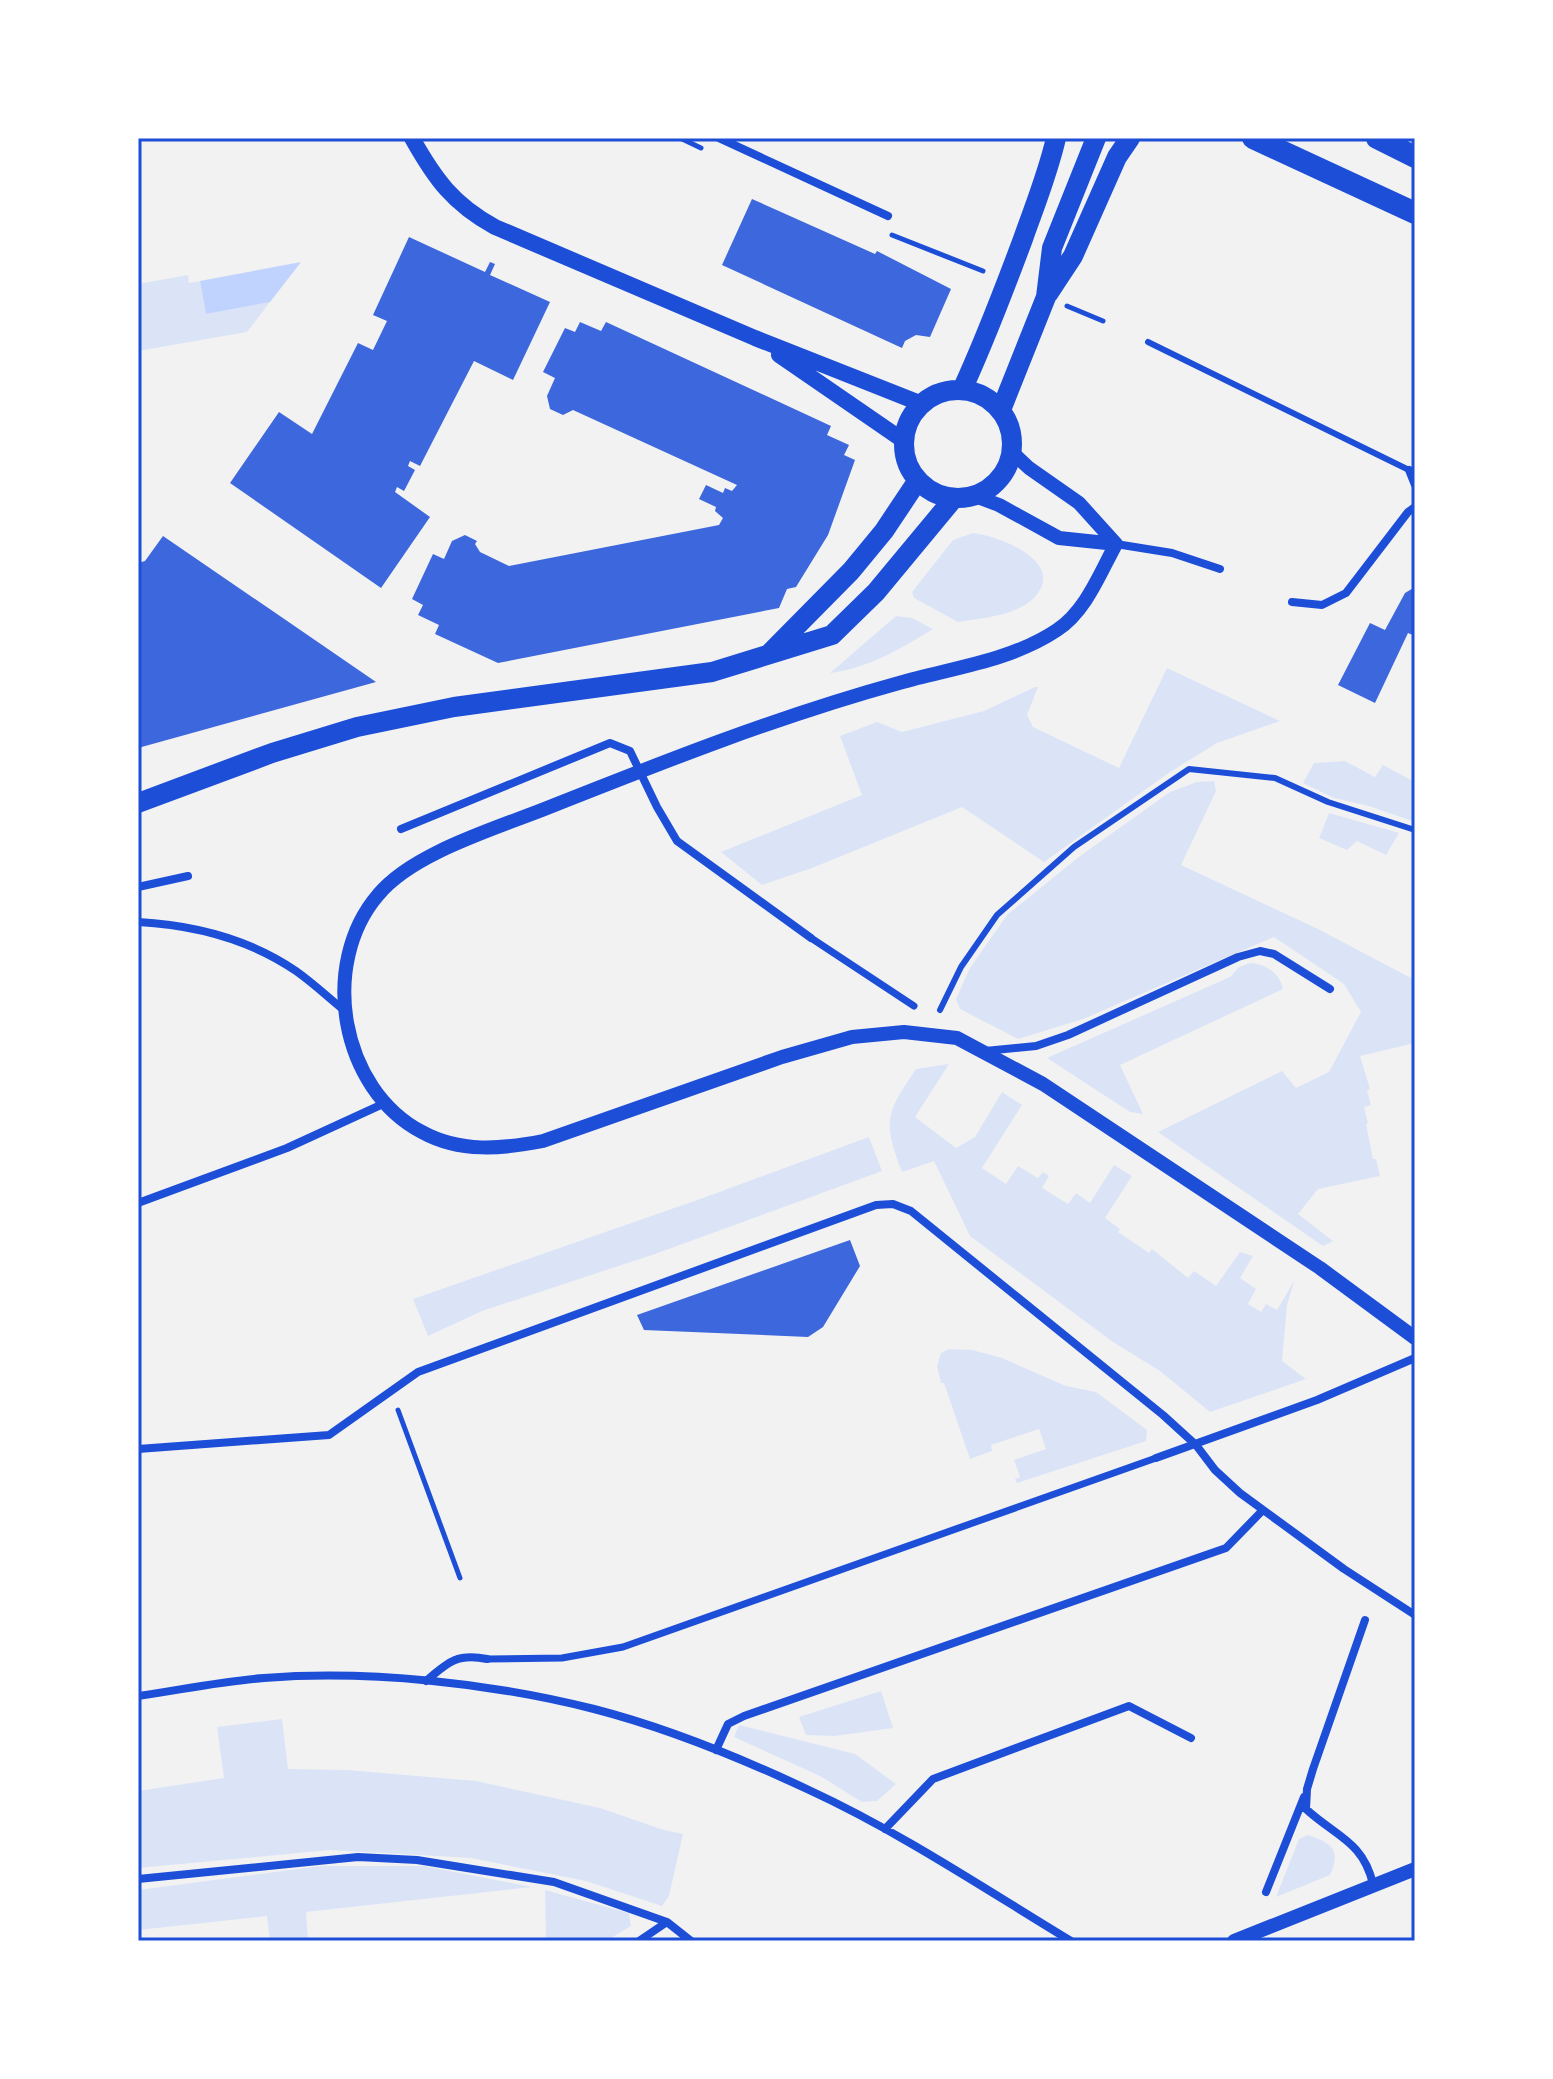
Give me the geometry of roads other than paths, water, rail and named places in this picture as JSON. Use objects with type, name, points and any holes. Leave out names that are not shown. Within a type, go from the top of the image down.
[{"type":"highway","points":[[1253,138],[1415,213]]},
{"type":"highway","points":[[1377,138],[1415,157]]},
{"type":"main road","points":[[412,138],[432,173],[450,196],[472,214],[755,338],[922,404]]},
{"type":"main road","points":[[962,390],[1013,267],[1049,167],[1056,138]]},
{"type":"main road","points":[[1054,300],[1052,248],[1096,138]]},
{"type":"main road","points":[[1001,410],[1117,157],[1130,138]]},
{"type":"main road","points":[[755,338],[904,441]]},
{"type":"main road","points":[[138,803],[257,758],[357,727],[454,707],[712,672],[832,635],[965,497],[992,487],[1005,472],[1012,452],[1011,430],[1001,410],[983,395],[962,390],[940,393],[922,404],[909,421],[904,441],[907,462],[918,480],[934,493],[965,497]]},
{"type":"main road","points":[[766,656],[851,571],[884,531],[918,480]]},
{"type":"street","points":[[719,138],[888,216]]},
{"type":"street","points":[[1012,452],[1029,468],[1079,503],[1116,544]]},
{"type":"street","points":[[1409,470],[1415,485]]},
{"type":"street","points":[[965,497],[999,505],[1059,538],[1172,553],[1220,569]]},
{"type":"street","points":[[1292,602],[1322,605],[1346,593],[1415,507]]},
{"type":"street","points":[[1116,544],[1082,606],[1058,630],[1011,652],[883,688],[680,755],[464,841],[403,871],[379,893],[360,919],[348,954],[345,1011],[358,1059],[385,1103],[419,1131],[443,1142],[472,1148],[502,1148],[543,1141],[782,1057],[852,1037],[904,1032],[957,1038],[1043,1084],[1320,1268],[1415,1338]]},
{"type":"street","points":[[401,829],[610,743],[630,751],[677,841],[811,938],[914,1006]]},
{"type":"street","points":[[138,887],[188,876]]},
{"type":"street","points":[[138,922],[176,924],[212,932],[250,947],[293,969],[345,1011]]},
{"type":"street","points":[[984,1051],[1036,1046],[1068,1035],[1238,957],[1260,951],[1274,954],[1330,989]]},
{"type":"street","points":[[138,1203],[287,1148],[385,1103]]},
{"type":"street","points":[[138,1449],[329,1435],[418,1372],[876,1205],[893,1204],[911,1211],[1163,1415],[1196,1445],[1215,1470],[1262,1511],[1415,1615]]},
{"type":"street","points":[[426,1681],[456,1658],[562,1658],[623,1647],[1196,1445],[1317,1400],[1415,1358]]},
{"type":"street","points":[[716,1750],[728,1724],[744,1716],[1226,1548],[1262,1511]]},
{"type":"street","points":[[1266,1892],[1307,1789],[1365,1620]]},
{"type":"street","points":[[138,1696],[265,1678],[355,1678],[469,1685],[594,1709],[716,1750],[810,1790],[885,1829],[1071,1941]]},
{"type":"street","points":[[885,1829],[933,1779],[1129,1706],[1191,1738]]},
{"type":"street","points":[[1307,1789],[1306,1809],[1355,1845],[1369,1867],[1373,1884]]},
{"type":"street","points":[[138,1879],[358,1857],[417,1860],[554,1882],[667,1922],[691,1941]]},
{"type":"street","points":[[1234,1941],[1415,1869]]},
{"type":"street","points":[[639,1941],[667,1922]]},
{"type":"lane","points":[[1148,342],[1409,470]]},
{"type":"lane","points":[[940,1010],[961,967],[997,915],[1074,847],[1189,769],[1275,778],[1328,802],[1415,830]]},
{"type":"water","points":[[301,262],[270,302],[206,314],[200,281]]}]
